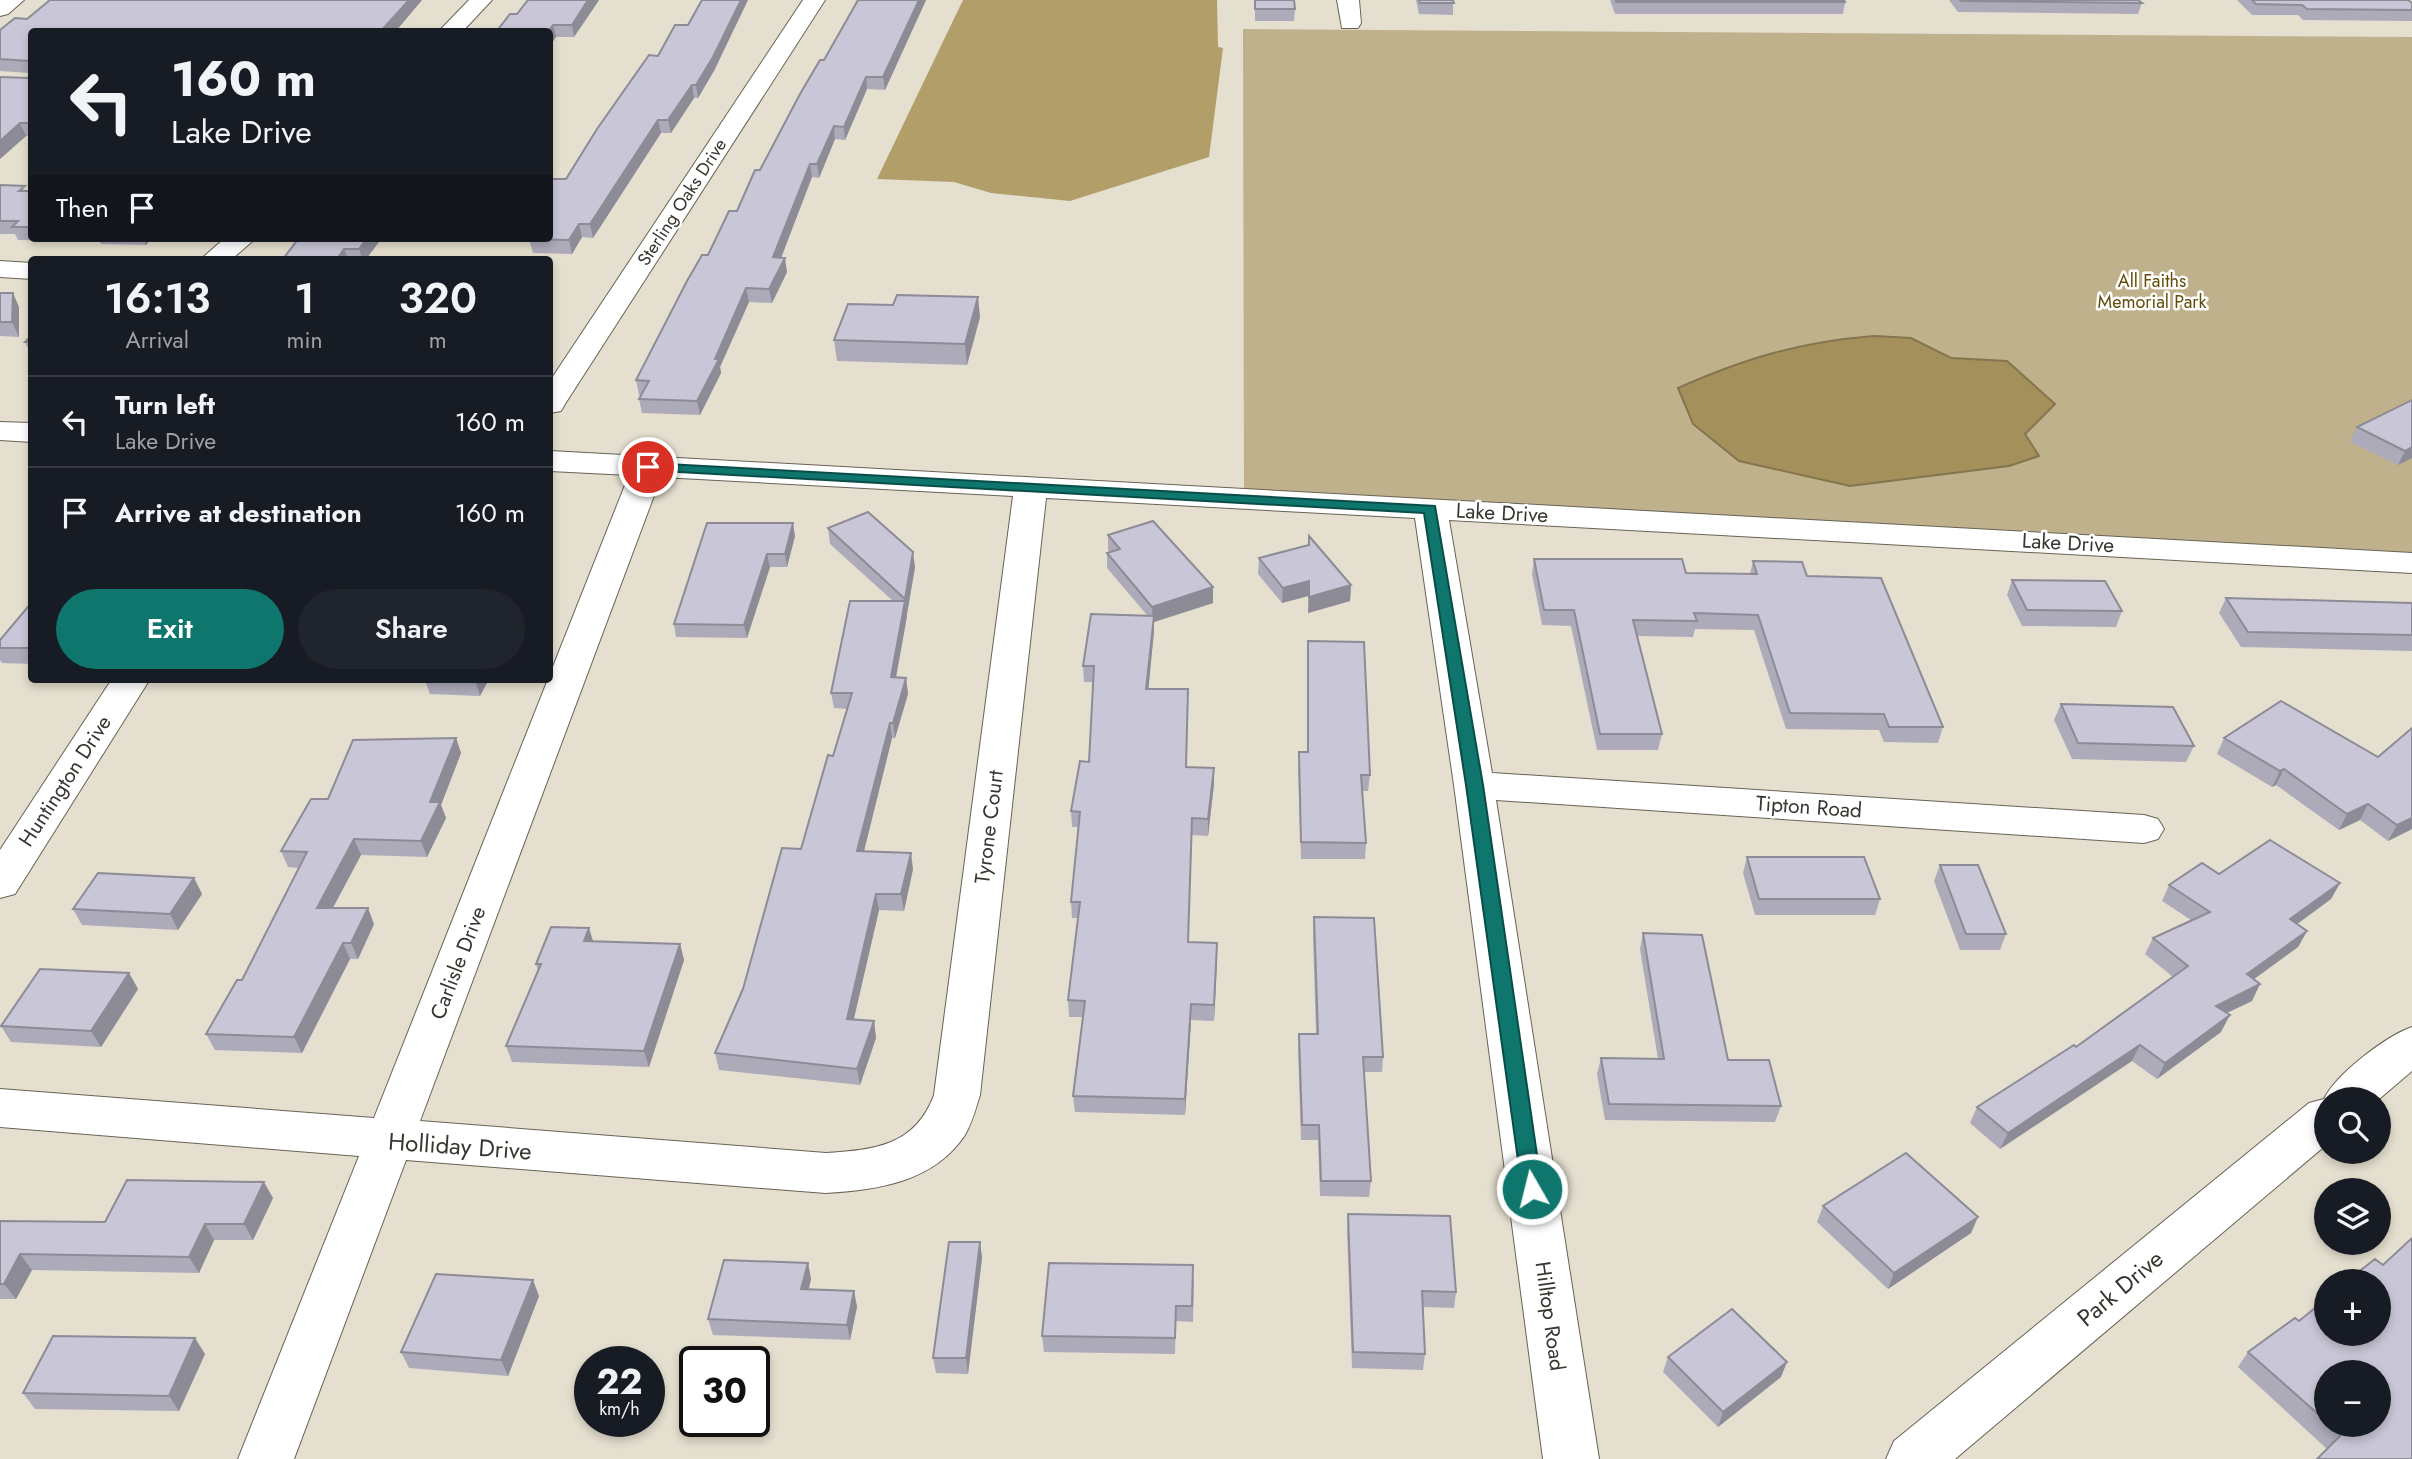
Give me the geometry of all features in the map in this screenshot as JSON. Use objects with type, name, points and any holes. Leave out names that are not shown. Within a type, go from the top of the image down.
[{"type":"street","points":[[0,9],[13,0]]},
{"type":"street","points":[[453,28],[481,0]]},
{"type":"street","name":"Sterling Oaks Drive","points":[[553,399],[814,0]]},
{"type":"street","points":[[1348,0],[1350,23]]},
{"type":"street","points":[[219,256],[237,242]]},
{"type":"street","points":[[0,269],[28,271]]},
{"type":"street","points":[[0,431],[28,433]]},
{"type":"street","name":"Lake Drive","points":[[553,461],[2412,563]]},
{"type":"street","name":"Carlisle Drive","points":[[266,1459],[648,467]]},
{"type":"street","name":"Tyrone Court","points":[[917,1153],[947,1123],[957,1094],[1031,486]]},
{"type":"street","name":"Hilltop Road","points":[[1430,509],[1475,785],[1571,1459]]},
{"type":"street","name":"Huntington Drive","points":[[0,883],[128,683]]},
{"type":"street","name":"Tipton Road","points":[[1475,785],[2144,829]]},
{"type":"street","points":[[2361,1087],[2412,1045]]},
{"type":"street","name":"Holliday Drive","points":[[0,1108],[390,1141],[826,1173],[875,1170],[917,1153]]},
{"type":"street","name":"Park Drive","points":[[1914,1459],[2314,1127]]},
{"type":"green space","name":"All Faiths Memorial Park","points":[[1243,29],[2412,37],[2412,563],[1244,498]]},
{"type":"shaded area","points":[[963,0],[1217,0],[1218,47],[1223,48],[1209,157],[1070,201],[991,193],[954,182],[877,179]]},
{"type":"shaded area","points":[[1874,336],[1911,338],[1951,358],[2007,361],[2055,404],[2025,434],[2039,456],[2009,466],[1850,486],[1739,461],[1693,424],[1678,388],[1773,353],[1821,342]]},
{"type":"building","points":[[50,0],[409,0],[384,28],[28,28],[28,61],[0,59],[0,30],[15,18],[27,19]]},
{"type":"building","points":[[528,0],[588,0],[572,25],[553,25],[551,28],[499,28],[510,14],[517,14]]},
{"type":"building","points":[[702,0],[741,0],[696,85],[692,85],[668,120],[658,120],[590,224],[579,224],[569,240],[553,240],[553,179],[566,179],[649,55],[658,56],[675,25],[688,25]]},
{"type":"building","points":[[858,0],[919,0],[883,77],[866,77],[844,127],[834,126],[817,164],[810,164],[773,257],[785,258],[769,289],[746,288],[715,359],[719,359],[697,401],[639,399],[649,381],[636,380],[687,281],[702,255],[708,255],[729,211],[737,211],[755,170],[760,170],[800,94],[820,60],[824,60]]},
{"type":"building","points":[[1255,0],[1294,0],[1295,9],[1255,9]]},
{"type":"building","points":[[1419,0],[1453,0],[1454,3],[1420,3]]},
{"type":"building","points":[[1844,0],[1845,2],[1616,2]]},
{"type":"building","points":[[2138,0],[2142,3],[1961,1]]},
{"type":"building","points":[[2252,0],[2408,0],[2412,3],[2412,10],[2307,9],[2302,5],[2256,4]]},
{"type":"building","points":[[0,77],[28,78],[28,123],[20,123],[0,141]]},
{"type":"building","points":[[0,185],[25,186],[19,191],[28,191],[28,227],[12,227],[18,221],[0,221]]},
{"type":"building","points":[[296,242],[364,242],[359,249],[344,249],[339,256],[285,256]]},
{"type":"building","points":[[0,293],[13,293],[12,322],[0,322]]},
{"type":"building","points":[[897,295],[978,297],[965,344],[834,340],[848,304],[893,305]]},
{"type":"building","points":[[2412,400],[2412,447],[2405,451],[2357,427]]},
{"type":"building","points":[[868,512],[913,552],[905,599],[828,528]]},
{"type":"building","points":[[1153,521],[1213,587],[1152,607],[1107,553],[1120,549],[1108,535]]},
{"type":"building","points":[[707,523],[793,523],[785,554],[767,554],[744,625],[674,624]]},
{"type":"building","points":[[1309,536],[1351,585],[1309,597],[1309,581],[1283,588],[1259,558],[1309,545]]},
{"type":"building","points":[[1534,559],[1682,559],[1686,573],[1757,574],[1753,561],[1802,562],[1807,576],[1881,578],[1943,727],[1889,727],[1884,714],[1790,713],[1758,615],[1694,613],[1697,621],[1633,620],[1662,734],[1600,734],[1574,610],[1544,610]]},
{"type":"building","points":[[2012,580],[2105,581],[2122,611],[2027,610]]},
{"type":"building","points":[[2226,598],[2412,603],[2412,635],[2248,632]]},
{"type":"building","points":[[850,601],[905,601],[891,677],[906,678],[893,723],[890,723],[857,851],[911,853],[901,894],[876,894],[847,1019],[874,1021],[857,1069],[715,1053],[743,989],[782,848],[801,849],[828,755],[833,756],[852,693],[831,693]]},
{"type":"building","points":[[28,607],[28,648],[0,648],[0,640]]},
{"type":"building","points":[[1091,614],[1154,616],[1146,689],[1188,689],[1186,767],[1214,768],[1208,819],[1192,818],[1188,942],[1217,943],[1214,1005],[1191,1004],[1185,1099],[1073,1096],[1085,1001],[1068,1000],[1080,902],[1071,902],[1080,812],[1071,811],[1080,761],[1089,762],[1094,666],[1083,666]]},
{"type":"building","points":[[1308,641],[1364,642],[1370,775],[1361,775],[1366,843],[1301,842],[1299,752],[1308,752]]},
{"type":"building","points":[[2281,701],[2378,757],[2412,728],[2412,818],[2397,825],[2368,804],[2347,814],[2284,769],[2280,771],[2224,738]]},
{"type":"building","points":[[2061,704],[2173,707],[2194,746],[2078,743]]},
{"type":"building","points":[[456,738],[430,802],[440,802],[421,841],[354,839],[317,908],[368,908],[351,943],[343,943],[294,1037],[206,1034],[237,980],[242,980],[307,852],[281,851],[311,799],[328,799],[353,740]]},
{"type":"building","points":[[2270,840],[2340,883],[2290,919],[2307,931],[2247,974],[2260,984],[2216,1006],[2230,1015],[2165,1063],[2140,1045],[2008,1133],[1977,1107],[2074,1045],[2076,1047],[2188,966],[2153,938],[2210,912],[2169,885],[2202,863],[2219,874]]},
{"type":"building","points":[[1747,857],[1864,857],[1880,899],[1759,899]]},
{"type":"building","points":[[1940,865],[1978,865],[2006,934],[1966,934]]},
{"type":"building","points":[[98,873],[194,878],[170,914],[73,909]]},
{"type":"building","points":[[1314,917],[1374,918],[1383,1057],[1363,1057],[1371,1181],[1321,1181],[1319,1125],[1302,1125],[1299,1034],[1318,1034]]},
{"type":"building","points":[[551,927],[589,928],[584,941],[680,944],[644,1051],[506,1046],[541,964],[536,964]]},
{"type":"building","points":[[1643,933],[1702,935],[1728,1060],[1769,1060],[1781,1106],[1609,1104],[1601,1058],[1664,1059]]},
{"type":"building","points":[[40,969],[129,973],[91,1031],[1,1026]]},
{"type":"building","points":[[1906,1153],[1978,1217],[1894,1273],[1823,1206]]},
{"type":"building","points":[[127,1180],[264,1182],[244,1224],[205,1224],[189,1257],[20,1254],[4,1284],[0,1284],[0,1221],[105,1222]]},
{"type":"building","points":[[1348,1214],[1450,1216],[1456,1292],[1422,1291],[1425,1354],[1353,1352]]},
{"type":"building","points":[[2412,1238],[2412,1459],[2317,1459],[2339,1437],[2391,1437],[2391,1360],[2314,1360],[2314,1410],[2248,1352],[2295,1318],[2299,1321],[2314,1309],[2314,1346],[2391,1346],[2391,1269],[2362,1269],[2375,1259],[2383,1265]]},
{"type":"building","points":[[949,1242],[980,1242],[966,1358],[933,1358]]},
{"type":"building","points":[[724,1260],[808,1263],[801,1289],[854,1291],[847,1325],[708,1319]]},
{"type":"building","points":[[1049,1263],[1193,1265],[1192,1306],[1176,1306],[1175,1338],[1042,1336]]},
{"type":"building","points":[[436,1274],[533,1280],[501,1360],[401,1352]]},
{"type":"building","points":[[1732,1309],[1787,1362],[1723,1412],[1668,1357]]},
{"type":"building","points":[[53,1336],[195,1338],[169,1396],[23,1393]]},
{"type":"route","points":[[648,467],[1430,509],[1475,785],[1532,1189]]}]
